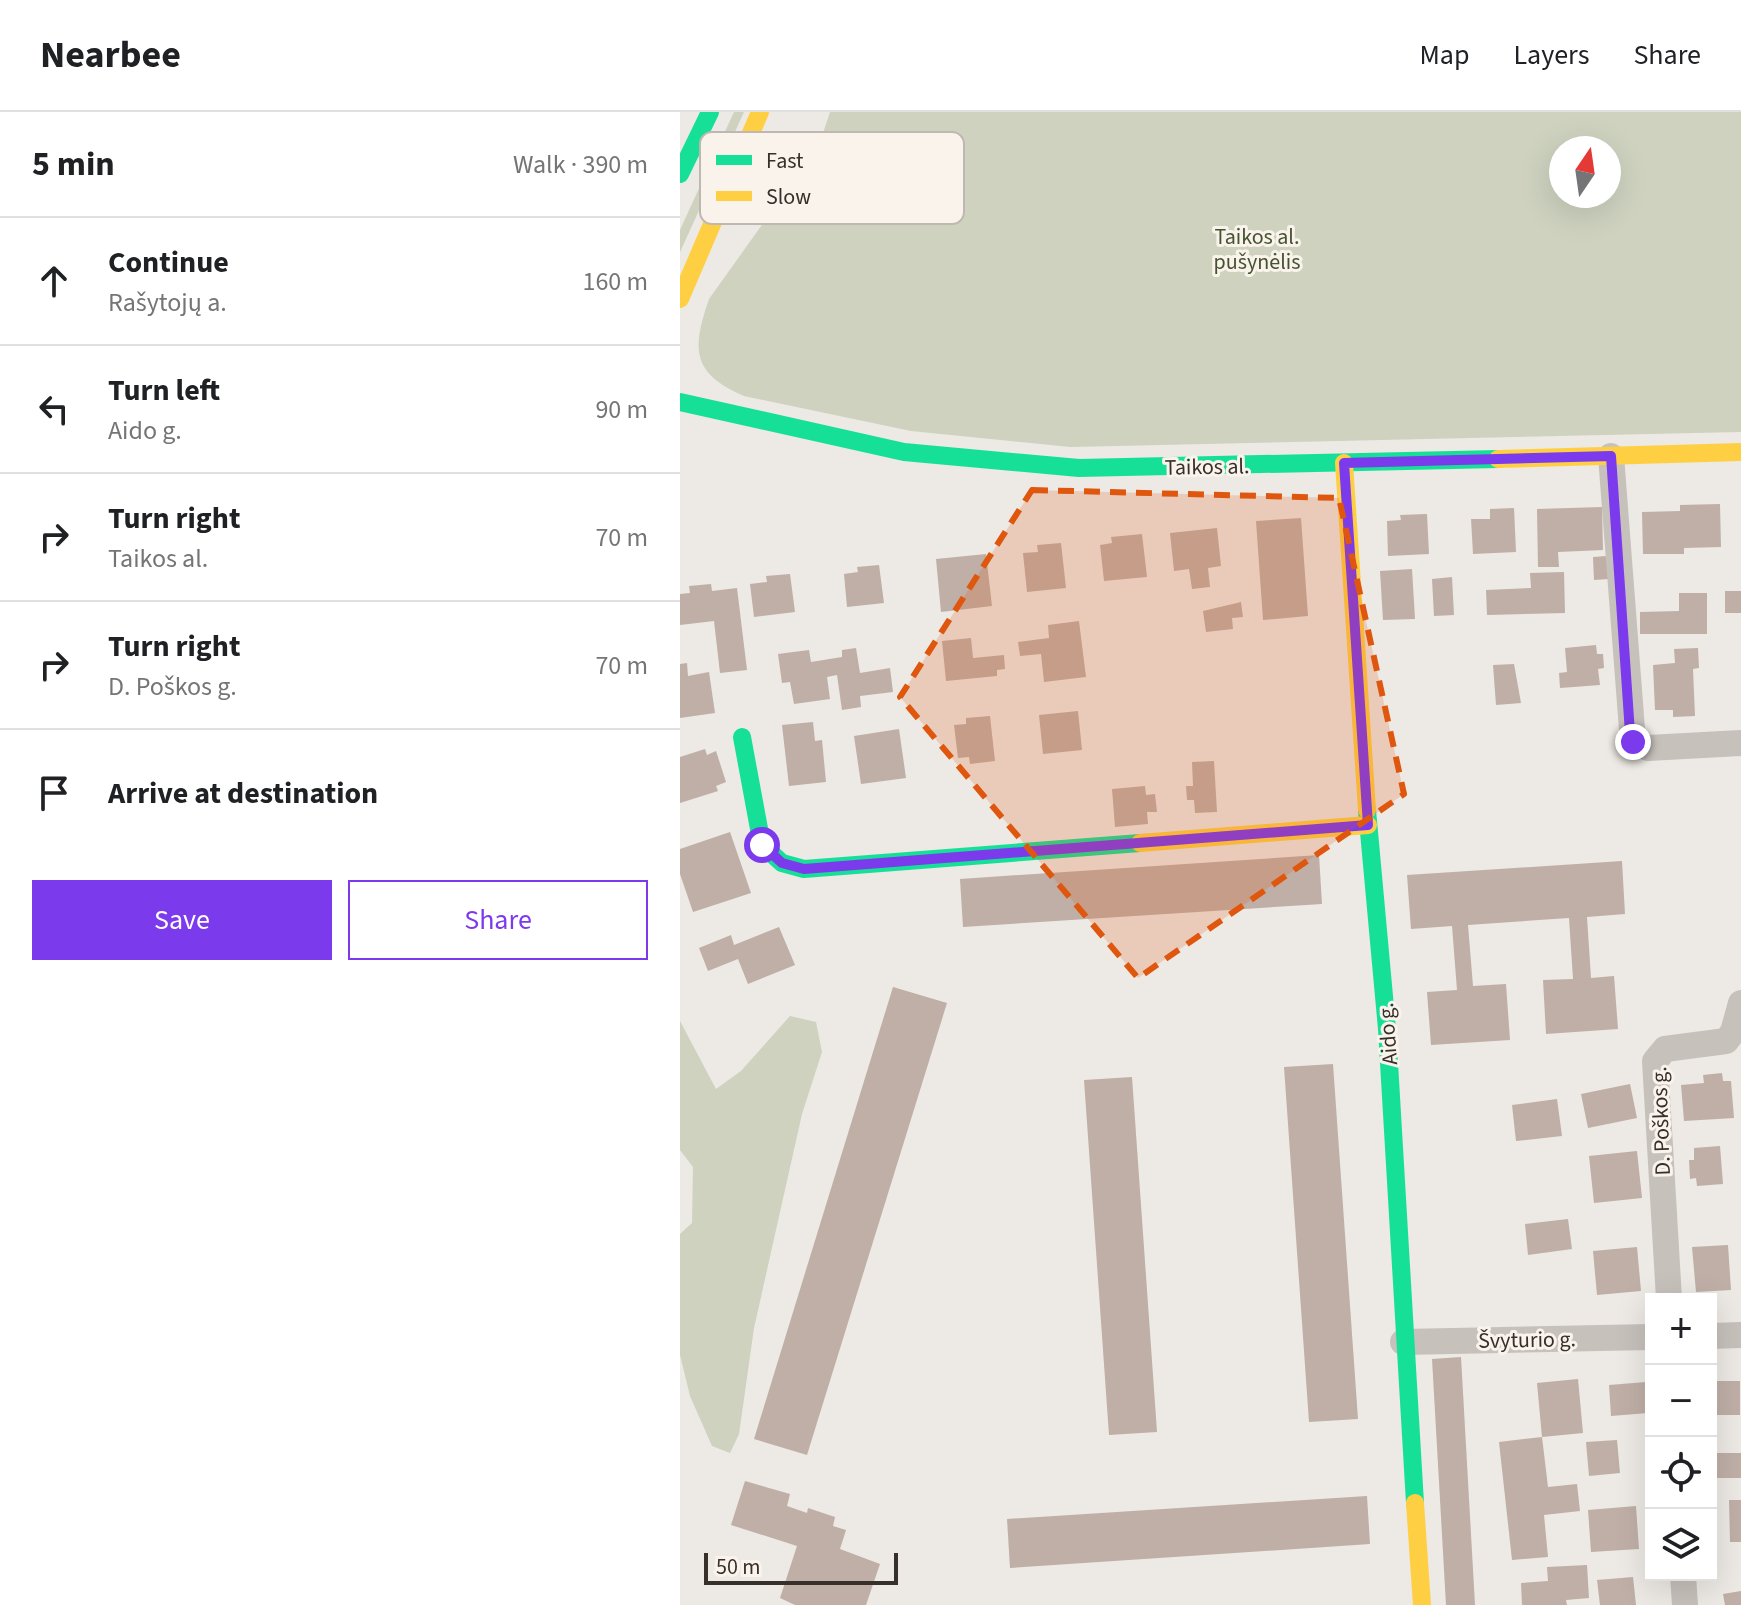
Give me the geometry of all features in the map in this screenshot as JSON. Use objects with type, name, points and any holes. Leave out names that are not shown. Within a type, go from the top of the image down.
[{"type":"street","points":[[700,132],[710,112]]},
{"type":"street","points":[[751,132],[760,112]]},
{"type":"street","points":[[680,174],[700,133]]},
{"type":"street","points":[[680,299],[712,224]]},
{"type":"street","name":"Taikos al.","points":[[680,402],[904,452],[1019,465],[1079,468],[1741,452]]},
{"type":"street","points":[[1611,456],[1633,742],[1648,748],[1741,743]]},
{"type":"street","name":"Aido g.","points":[[1344,463],[1368,825],[1387,1029],[1403,1342],[1422,1605]]},
{"type":"street","points":[[742,737],[762,845],[782,863],[804,869],[1368,825]]},
{"type":"street","name":"D. Poškos g.","points":[[1669,1293],[1655,1061],[1665,1049],[1726,1041],[1733,1032],[1741,1003]]},
{"type":"street","points":[[1717,1336],[1741,1335]]},
{"type":"street","name":"Švyturio g.","points":[[1403,1342],[1645,1337]]},
{"type":"street","points":[[1683,1581],[1685,1605]]},
{"type":"highlighted area","points":[[1032,490],[1339,498],[1404,794],[1138,978],[900,697]]},
{"type":"green space","points":[[734,112],[744,112],[735,132],[725,132]]},
{"type":"green space","name":"Taikos al. pušynėlis","points":[[830,112],[1741,112],[1741,432],[1070,447],[911,431],[744,396],[727,387],[714,378],[700,358],[703,317],[709,299],[763,224],[964,224],[964,132],[823,132]]},
{"type":"green space","points":[[700,186],[700,208],[680,252],[680,230]]},
{"type":"green space","points":[[790,1016],[816,1022],[822,1052],[802,1114],[754,1328],[739,1434],[730,1453],[712,1446],[690,1396],[680,1355],[680,1234],[692,1223],[693,1167],[680,1150],[680,1021],[716,1089],[741,1071]]},
{"type":"building","points":[[1720,504],[1721,547],[1684,548],[1684,554],[1643,554],[1642,512],[1680,511],[1680,505]]},
{"type":"building","points":[[1602,507],[1603,550],[1558,552],[1559,567],[1538,567],[1537,509]]},
{"type":"building","points":[[1514,508],[1516,552],[1473,554],[1471,519],[1490,519],[1490,509]]},
{"type":"building","points":[[1427,514],[1429,554],[1388,556],[1387,521],[1401,520],[1400,515]]},
{"type":"building","points":[[1301,518],[1308,616],[1263,620],[1256,521]]},
{"type":"building","points":[[1217,528],[1221,566],[1208,568],[1210,587],[1192,589],[1189,569],[1174,571],[1170,533]]},
{"type":"building","points":[[1142,534],[1147,577],[1104,581],[1100,545],[1112,543],[1111,537]]},
{"type":"building","points":[[1061,543],[1066,588],[1027,592],[1023,553],[1038,552],[1037,545]]},
{"type":"building","points":[[986,554],[992,606],[941,612],[936,559]]},
{"type":"building","points":[[1607,556],[1609,579],[1594,580],[1593,557]]},
{"type":"building","points":[[879,565],[884,603],[847,607],[844,574],[858,572],[857,567]]},
{"type":"building","points":[[1412,569],[1415,619],[1383,620],[1380,571]]},
{"type":"building","points":[[1564,572],[1565,613],[1487,615],[1486,590],[1531,588],[1530,573]]},
{"type":"building","points":[[790,574],[795,612],[754,617],[750,584],[767,582],[766,576]]},
{"type":"building","points":[[1452,577],[1454,615],[1434,616],[1432,579]]},
{"type":"building","points":[[711,584],[712,591],[737,588],[747,670],[720,673],[714,621],[680,625],[680,594],[690,593],[689,586]]},
{"type":"building","points":[[1725,591],[1741,591],[1741,613],[1725,613]]},
{"type":"building","points":[[1679,593],[1707,593],[1707,634],[1640,634],[1640,612],[1679,611]]},
{"type":"building","points":[[1241,602],[1243,617],[1232,618],[1233,629],[1206,632],[1203,611]]},
{"type":"building","points":[[1079,621],[1086,677],[1044,682],[1041,654],[1020,656],[1018,642],[1049,638],[1048,625]]},
{"type":"building","points":[[971,638],[973,658],[1004,655],[1005,669],[997,670],[997,676],[946,681],[942,641]]},
{"type":"building","points":[[1596,645],[1597,654],[1603,654],[1604,668],[1598,669],[1600,685],[1560,688],[1559,673],[1567,672],[1565,648]]},
{"type":"building","points":[[856,648],[860,673],[890,668],[893,692],[860,696],[861,707],[842,710],[837,675],[827,677],[830,699],[794,704],[790,682],[782,683],[778,654],[809,650],[811,662],[842,657],[842,650]]},
{"type":"building","points":[[1698,648],[1699,668],[1693,669],[1695,716],[1673,717],[1673,710],[1655,710],[1653,665],[1675,663],[1674,649]]},
{"type":"building","points":[[687,663],[688,676],[709,672],[715,713],[680,718],[680,664]]},
{"type":"building","points":[[1514,664],[1521,703],[1496,705],[1493,665]]},
{"type":"building","points":[[1078,711],[1082,750],[1043,754],[1039,715]]},
{"type":"building","points":[[990,716],[995,761],[970,764],[969,757],[958,758],[954,725],[966,724],[966,718]]},
{"type":"building","points":[[813,722],[815,741],[822,740],[826,782],[789,786],[782,725]]},
{"type":"building","points":[[899,729],[906,778],[861,784],[854,736]]},
{"type":"building","points":[[705,749],[707,755],[716,751],[726,782],[716,786],[718,791],[680,803],[680,757]]},
{"type":"building","points":[[1214,761],[1217,812],[1195,813],[1194,800],[1187,800],[1186,786],[1193,786],[1192,762]]},
{"type":"building","points":[[1145,786],[1146,795],[1155,794],[1157,812],[1147,812],[1148,824],[1115,827],[1112,789]]},
{"type":"building","points":[[730,832],[751,893],[693,912],[680,874],[680,849]]},
{"type":"building","points":[[1319,855],[1322,904],[963,927],[960,879]]},
{"type":"building","points":[[1622,861],[1625,914],[1587,917],[1591,978],[1614,976],[1618,1029],[1546,1034],[1543,980],[1573,979],[1569,918],[1468,925],[1473,986],[1506,984],[1510,1040],[1431,1045],[1427,992],[1457,990],[1452,926],[1411,929],[1407,875]]},
{"type":"building","points":[[779,927],[795,965],[748,984],[738,959],[708,971],[699,948],[731,935],[734,945]]},
{"type":"building","points":[[893,987],[947,1003],[807,1455],[754,1439]]},
{"type":"building","points":[[1333,1064],[1358,1419],[1309,1422],[1284,1067]]},
{"type":"building","points":[[1722,1073],[1723,1081],[1731,1081],[1734,1118],[1684,1121],[1681,1085],[1704,1083],[1703,1075]]},
{"type":"building","points":[[1132,1077],[1157,1432],[1109,1435],[1084,1080]]},
{"type":"building","points":[[1630,1084],[1637,1118],[1588,1128],[1581,1094]]},
{"type":"building","points":[[1557,1099],[1562,1136],[1516,1141],[1512,1105]]},
{"type":"building","points":[[1720,1146],[1723,1184],[1697,1186],[1696,1178],[1690,1179],[1689,1160],[1694,1160],[1694,1148]]},
{"type":"building","points":[[1637,1151],[1642,1198],[1594,1203],[1589,1156]]},
{"type":"building","points":[[1568,1219],[1572,1249],[1528,1255],[1525,1224]]},
{"type":"building","points":[[1728,1245],[1731,1290],[1696,1292],[1692,1247]]},
{"type":"building","points":[[1637,1247],[1641,1291],[1597,1295],[1593,1251]]},
{"type":"building","points":[[1461,1357],[1475,1605],[1446,1605],[1432,1359]]},
{"type":"building","points":[[1578,1379],[1583,1433],[1542,1437],[1537,1383]]},
{"type":"building","points":[[1717,1381],[1740,1381],[1740,1415],[1717,1415]]},
{"type":"building","points":[[1645,1382],[1645,1413],[1611,1416],[1609,1385]]},
{"type":"building","points":[[1542,1437],[1548,1487],[1577,1484],[1580,1511],[1544,1515],[1548,1557],[1512,1560],[1499,1442]]},
{"type":"building","points":[[1617,1440],[1620,1473],[1589,1476],[1586,1442]]},
{"type":"building","points":[[1717,1453],[1741,1453],[1741,1478],[1717,1478]]},
{"type":"building","points":[[745,1481],[790,1494],[787,1506],[807,1513],[808,1508],[835,1517],[833,1526],[846,1530],[840,1549],[880,1564],[866,1605],[795,1605],[780,1598],[797,1546],[731,1525]]},
{"type":"building","points":[[1367,1496],[1370,1544],[1010,1568],[1007,1519]]},
{"type":"building","points":[[1729,1500],[1741,1500],[1741,1542],[1730,1542]]},
{"type":"building","points":[[1636,1506],[1639,1549],[1591,1552],[1588,1510]]},
{"type":"building","points":[[1587,1565],[1589,1598],[1566,1600],[1567,1605],[1522,1605],[1521,1583],[1548,1581],[1547,1567]]},
{"type":"building","points":[[1633,1577],[1636,1605],[1600,1605],[1597,1580]]},
{"type":"building","points":[[1741,1591],[1741,1605],[1725,1605],[1723,1594]]},
{"type":"traffic: fast","points":[[700,132],[710,112]]},
{"type":"traffic: fast","points":[[680,174],[700,133]]},
{"type":"traffic: fast","points":[[680,402],[904,452],[1079,468],[1498,459]]},
{"type":"traffic: fast","points":[[742,737],[762,845],[782,863],[804,869],[1140,843]]},
{"type":"traffic: fast","points":[[1367,810],[1387,1029],[1415,1503]]},
{"type":"traffic: slow","points":[[751,132],[760,112]]},
{"type":"traffic: slow","points":[[680,299],[712,224]]},
{"type":"traffic: slow","points":[[1498,459],[1741,452]]},
{"type":"traffic: slow","points":[[1344,463],[1367,810]]},
{"type":"traffic: slow","points":[[1140,843],[1368,825]]},
{"type":"traffic: slow","points":[[1415,1503],[1422,1605]]},
{"type":"route","points":[[762,845],[769,855],[782,863],[804,869],[1368,825],[1344,463],[1611,456],[1633,742]]}]
